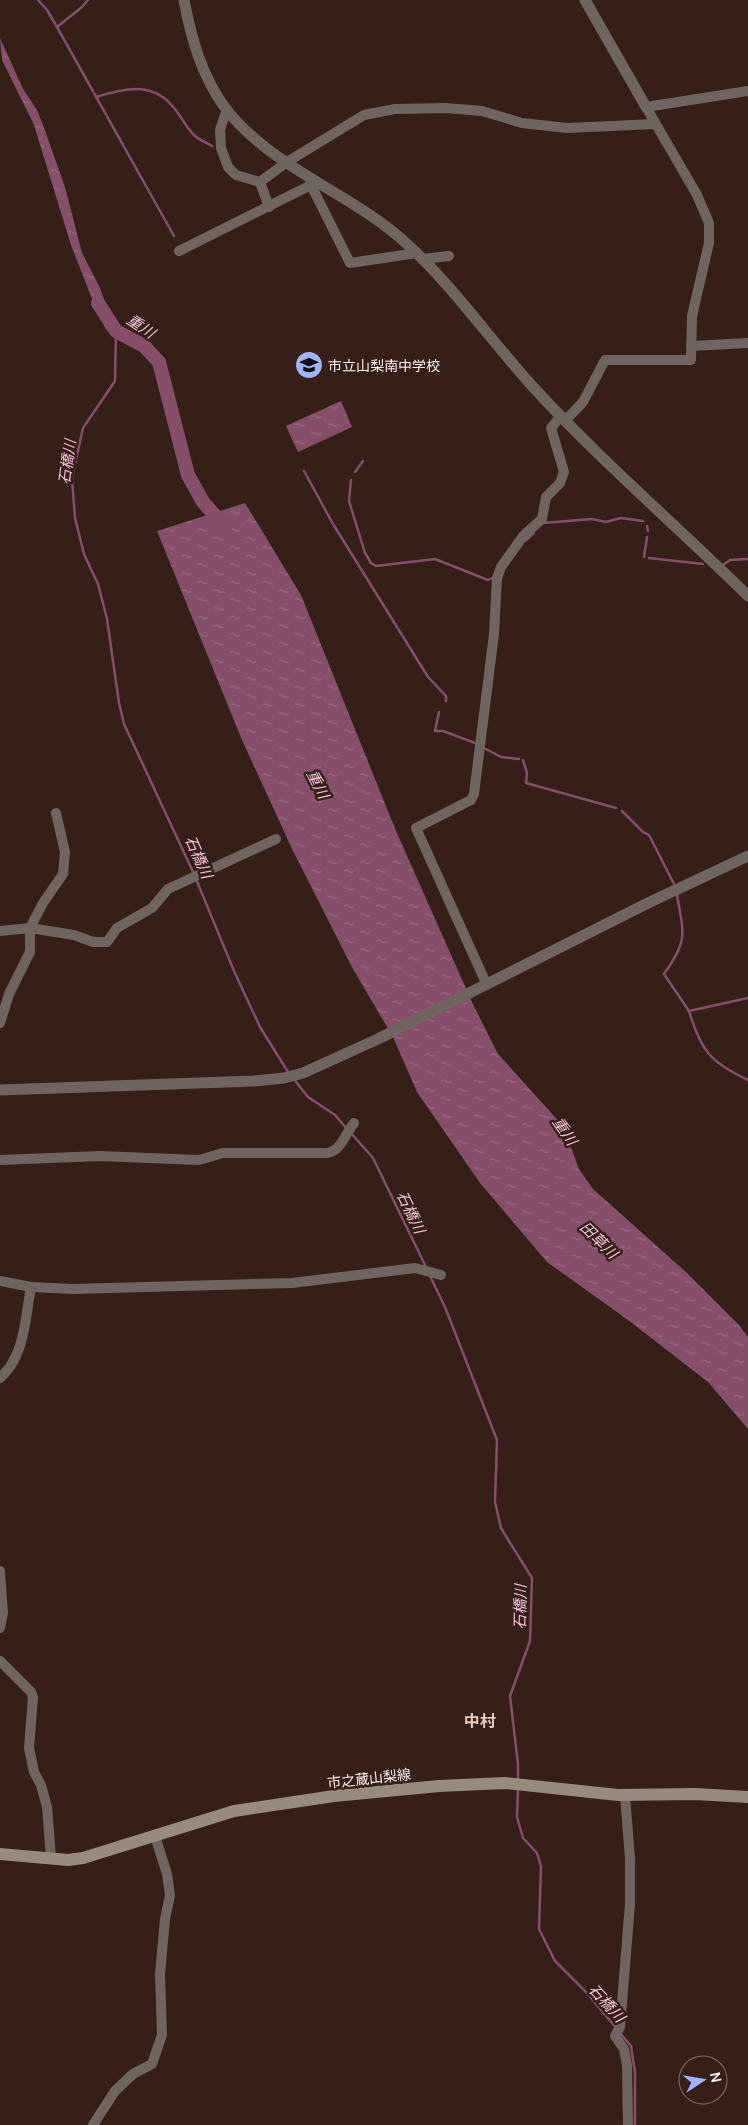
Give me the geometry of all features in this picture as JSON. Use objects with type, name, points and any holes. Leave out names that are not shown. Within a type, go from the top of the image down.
[{"type":"main road","name":"市之蔵山梨線","points":[[0,1854],[68,1860],[83,1858],[234,1811],[334,1796],[439,1786],[489,1783],[519,1784],[625,1796],[695,1794],[748,1797]]},
{"type":"street","points":[[184,0],[196,48],[203,67],[227,109],[259,141],[287,162],[381,223],[420,256],[510,361],[563,419],[748,596]]},
{"type":"street","points":[[486,983],[416,828],[471,800],[474,794],[494,634],[498,578],[501,567],[524,535],[542,519],[546,497],[560,483],[564,472],[551,428],[584,402],[605,360],[692,360],[692,316],[709,243],[709,222],[697,195],[585,0]]},
{"type":"street","points":[[646,107],[748,91]]},
{"type":"street","points":[[260,182],[287,162],[364,115],[395,109],[446,108],[482,111],[522,123],[567,128],[655,124]]},
{"type":"street","points":[[227,109],[220,130],[220,148],[228,167],[236,175],[260,182]]},
{"type":"street","points":[[260,182],[269,207]]},
{"type":"street","points":[[179,251],[311,185],[350,263],[420,256],[449,256]]},
{"type":"street","points":[[691,346],[748,342]]},
{"type":"street","points":[[0,1023],[9,994],[30,952],[30,928],[43,902],[63,874],[65,852],[56,813]]},
{"type":"street","points":[[0,931],[30,928],[74,935],[93,942],[106,942],[117,928],[152,908],[168,889],[276,839]]},
{"type":"street","points":[[0,1090],[172,1085],[284,1078],[303,1073],[378,1039],[486,983],[748,856]]},
{"type":"street","points":[[0,1160],[100,1156],[199,1160],[223,1153],[327,1153],[335,1151],[340,1146],[354,1123]]},
{"type":"street","points":[[0,1281],[31,1287],[73,1289],[292,1283],[415,1268],[441,1274]]},
{"type":"street","points":[[0,1378],[10,1369],[18,1356],[31,1287]]},
{"type":"street","points":[[0,1571],[3,1613],[0,1628]]},
{"type":"street","points":[[0,1661],[33,1696],[29,1748],[34,1772],[41,1785],[47,1806],[52,1858]]},
{"type":"street","points":[[625,1796],[630,1858],[630,1904],[618,2031],[615,2036],[624,2049],[627,2065],[628,2125]]},
{"type":"street","points":[[93,2125],[115,2090],[133,2074],[152,2064],[162,2035],[160,1966],[165,1919],[170,1896],[167,1874],[155,1836]]},
{"type":"water","points":[[0,38],[23,89],[37,110],[43,125],[65,187],[82,253],[100,288],[107,308],[107,331],[98,314],[71,245],[34,125],[2,60]]},
{"type":"water","points":[[341,401],[352,427],[298,452],[286,426]]},
{"type":"water","name":"田草川","points":[[245,503],[301,595],[396,831],[472,1002],[498,1054],[563,1126],[579,1169],[593,1189],[687,1273],[739,1325],[748,1337],[748,1429],[708,1382],[628,1320],[547,1262],[480,1183],[417,1092],[393,1037],[353,969],[293,851],[242,740],[157,531]]},
{"type":"waterway","points":[[38,0],[47,10],[57,27],[174,236]]},
{"type":"waterway","points":[[57,27],[88,0]]},
{"type":"waterway","points":[[96,97],[128,89],[148,90],[166,99],[189,130],[212,146]]},
{"type":"waterway","name":"重川","points":[[98,303],[116,331],[144,346],[159,362],[188,475],[203,502],[225,527]]},
{"type":"waterway","name":"石橋川","points":[[116,331],[115,381],[83,428],[72,478],[75,518],[84,554],[98,584],[107,619],[119,703],[124,724],[194,874]]},
{"type":"waterway","points":[[355,472],[363,461]]},
{"type":"waterway","points":[[304,471],[333,524],[428,677],[446,696],[446,701]]},
{"type":"waterway","points":[[351,480],[349,501],[365,553],[371,563],[376,566],[435,559],[488,580],[494,577]]},
{"type":"waterway","points":[[543,523],[592,519],[606,522],[621,518],[643,521]]},
{"type":"waterway","points":[[647,526],[648,531]]},
{"type":"waterway","points":[[525,541],[534,533]]},
{"type":"waterway","points":[[644,557],[647,537]]},
{"type":"waterway","points":[[649,558],[703,564]]},
{"type":"waterway","points":[[723,565],[730,560],[748,559]]},
{"type":"waterway","points":[[439,712],[435,731],[443,731],[475,743]]},
{"type":"waterway","points":[[484,748],[501,757],[519,759]]},
{"type":"waterway","points":[[523,760],[527,773],[526,783],[616,808]]},
{"type":"waterway","points":[[622,811],[643,832],[649,835],[674,884]]},
{"type":"waterway","name":"石橋川","points":[[196,879],[234,971],[260,1027],[288,1072]]},
{"type":"waterway","points":[[677,895],[682,929],[681,945],[664,974],[689,1011],[748,998]]},
{"type":"waterway","points":[[689,1011],[698,1036],[709,1054],[724,1067],[748,1080]]},
{"type":"waterway","name":"石橋川","points":[[293,1078],[308,1097],[335,1115],[347,1129]]},
{"type":"waterway","name":"石橋川","points":[[351,1133],[373,1158],[426,1267]]},
{"type":"waterway","name":"石橋川","points":[[430,1276],[445,1307],[497,1440],[495,1502],[501,1528],[532,1578],[530,1641],[510,1696],[518,1764],[518,1781]]},
{"type":"waterway","name":"石橋川","points":[[518,1789],[517,1817],[523,1838],[537,1853],[541,1866],[539,1929],[555,1961],[586,1992],[617,2029]]},
{"type":"waterway","name":"石橋川","points":[[620,2033],[631,2046],[635,2073],[635,2125]]},
{"type":"place","name":"市立山梨南中学校","points":[[309,365]]},
{"type":"district","name":"中村","points":[[480,1721]]}]
